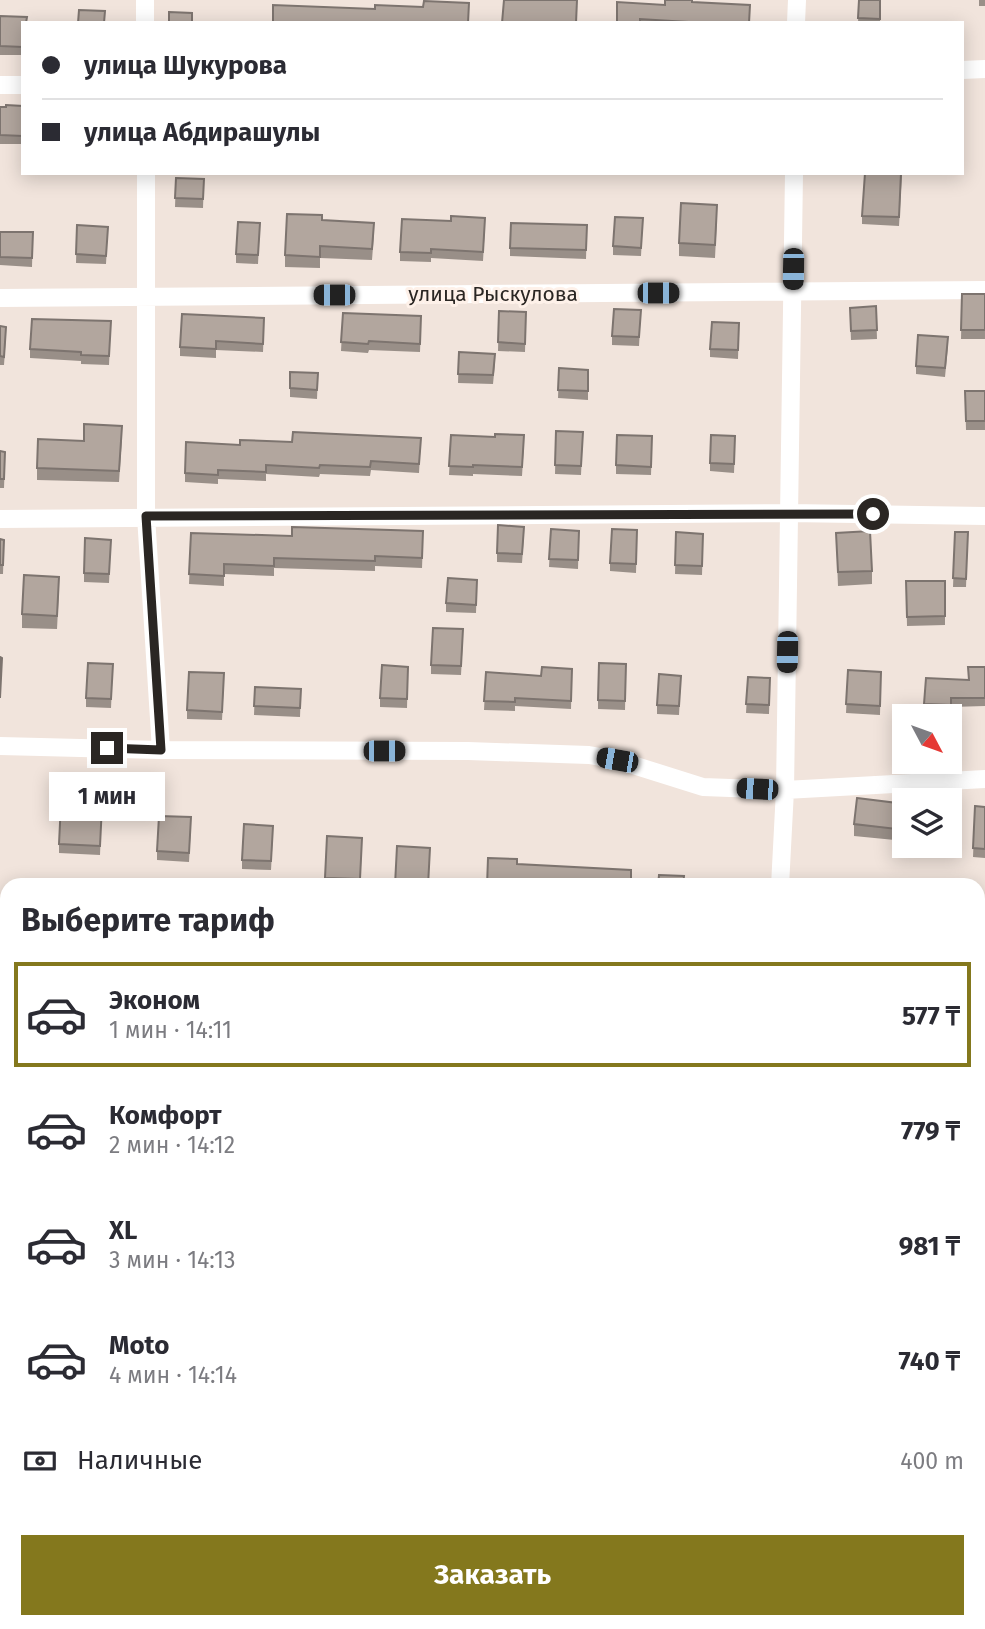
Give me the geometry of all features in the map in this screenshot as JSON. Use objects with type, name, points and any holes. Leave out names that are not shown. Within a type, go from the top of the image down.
[{"type":"street","points":[[145,0],[145,21]]},
{"type":"street","points":[[796,21],[797,0]]},
{"type":"street","points":[[964,70],[985,69]]},
{"type":"street","points":[[0,85],[21,85]]},
{"type":"street","points":[[146,175],[146,516],[161,750]]},
{"type":"street","points":[[780,878],[785,790],[794,175]]},
{"type":"street","name":"улица Рыскулова","points":[[0,298],[985,290]]},
{"type":"street","points":[[0,519],[790,513],[985,516]]},
{"type":"street","points":[[0,746],[589,755],[617,760],[703,787],[785,790],[985,779]]},
{"type":"building","points":[[504,0],[577,0],[576,21],[502,21]]},
{"type":"building","points":[[665,0],[692,0],[750,5],[749,21],[617,21],[617,2],[665,5]]},
{"type":"building","points":[[859,0],[880,0],[880,19],[858,18]]},
{"type":"building","points":[[424,1],[469,3],[468,21],[273,21],[273,5],[375,9],[375,5],[423,7]]},
{"type":"building","points":[[79,10],[105,11],[104,21],[78,21]]},
{"type":"building","points":[[169,12],[192,13],[192,21],[169,21]]},
{"type":"building","points":[[0,16],[27,17],[26,21],[21,21],[21,47],[0,46]]},
{"type":"building","points":[[21,106],[21,136],[0,135],[0,107]]},
{"type":"building","points":[[865,175],[901,175],[899,217],[862,216]]},
{"type":"building","points":[[176,178],[204,179],[203,199],[175,198]]},
{"type":"building","points":[[681,203],[717,205],[715,245],[679,243]]},
{"type":"building","points":[[287,214],[322,215],[322,220],[374,223],[372,249],[320,246],[320,257],[285,255]]},
{"type":"building","points":[[451,216],[485,218],[483,252],[431,249],[431,253],[400,252],[402,219],[451,221]]},
{"type":"building","points":[[615,217],[643,218],[641,248],[613,246]]},
{"type":"building","points":[[238,222],[260,223],[258,255],[236,254]]},
{"type":"building","points":[[511,223],[587,225],[586,250],[510,248]]},
{"type":"building","points":[[77,225],[108,227],[106,256],[76,254]]},
{"type":"building","points":[[0,232],[33,232],[32,258],[0,257]]},
{"type":"building","points":[[962,294],[985,294],[985,330],[961,330]]},
{"type":"building","points":[[876,306],[877,330],[851,331],[850,308]]},
{"type":"building","points":[[614,309],[641,310],[639,337],[612,336]]},
{"type":"building","points":[[499,311],[526,312],[525,344],[498,342]]},
{"type":"building","points":[[343,313],[421,316],[420,344],[341,342]]},
{"type":"building","points":[[182,314],[264,318],[263,344],[216,341],[216,349],[180,347]]},
{"type":"building","points":[[32,319],[111,321],[109,356],[30,349]]},
{"type":"building","points":[[712,322],[739,323],[738,350],[710,349]]},
{"type":"building","points":[[0,326],[6,327],[4,357],[0,356]]},
{"type":"building","points":[[918,335],[948,337],[945,368],[916,366]]},
{"type":"building","points":[[459,352],[495,354],[493,375],[458,374]]},
{"type":"building","points":[[559,368],[588,370],[588,391],[558,390]]},
{"type":"building","points":[[290,372],[318,373],[317,390],[290,388]]},
{"type":"building","points":[[965,391],[985,391],[985,421],[966,421]]},
{"type":"building","points":[[84,424],[122,426],[119,471],[37,468],[38,439],[84,441]]},
{"type":"building","points":[[556,431],[583,432],[581,466],[555,465]]},
{"type":"building","points":[[293,432],[421,438],[419,464],[371,461],[370,467],[320,465],[319,468],[266,465],[266,472],[218,470],[218,475],[185,473],[186,442],[240,445],[240,440],[292,442]]},
{"type":"building","points":[[495,434],[524,435],[522,467],[449,466],[451,435],[495,437]]},
{"type":"building","points":[[617,435],[652,436],[651,467],[616,465]]},
{"type":"building","points":[[711,435],[735,436],[734,464],[710,463]]},
{"type":"building","points":[[0,451],[5,452],[4,479],[0,479]]},
{"type":"building","points":[[498,525],[524,527],[522,554],[497,553]]},
{"type":"building","points":[[292,527],[423,531],[422,558],[375,556],[375,561],[274,558],[274,566],[224,564],[224,576],[189,574],[191,533],[292,536]]},
{"type":"building","points":[[551,529],[579,531],[578,560],[549,559]]},
{"type":"building","points":[[612,529],[637,530],[636,564],[610,563]]},
{"type":"building","points":[[870,531],[872,571],[838,572],[836,533]]},
{"type":"building","points":[[676,532],[703,534],[702,566],[675,565]]},
{"type":"building","points":[[955,532],[968,532],[966,579],[953,578]]},
{"type":"building","points":[[85,538],[111,540],[109,574],[84,573]]},
{"type":"building","points":[[0,539],[4,540],[3,565],[0,565]]},
{"type":"building","points":[[24,575],[59,577],[57,616],[22,614]]},
{"type":"building","points":[[448,578],[477,580],[476,605],[446,603]]},
{"type":"building","points":[[906,581],[945,581],[945,616],[907,617]]},
{"type":"building","points":[[433,628],[463,629],[461,666],[431,665]]},
{"type":"building","points":[[0,657],[2,658],[0,698]]},
{"type":"building","points":[[88,663],[113,664],[111,699],[86,698]]},
{"type":"building","points":[[599,663],[626,664],[625,701],[598,700]]},
{"type":"building","points":[[382,665],[408,667],[407,699],[380,698]]},
{"type":"building","points":[[542,667],[572,669],[571,701],[515,698],[515,702],[484,701],[486,672],[541,676]]},
{"type":"building","points":[[968,667],[985,667],[985,698],[951,698],[951,704],[924,704],[926,678],[969,680]]},
{"type":"building","points":[[848,670],[881,672],[880,706],[846,704]]},
{"type":"building","points":[[189,672],[224,673],[222,712],[187,710]]},
{"type":"building","points":[[659,674],[681,676],[679,706],[657,705]]},
{"type":"building","points":[[748,677],[770,678],[769,705],[746,704]]},
{"type":"building","points":[[255,687],[301,689],[300,708],[254,706]]},
{"type":"building","points":[[857,798],[892,802],[892,828],[854,824]]},
{"type":"building","points":[[61,803],[102,805],[100,846],[59,844]]},
{"type":"building","points":[[975,806],[985,807],[985,849],[973,848]]},
{"type":"building","points":[[159,816],[191,817],[189,853],[157,851]]},
{"type":"building","points":[[244,824],[273,826],[271,861],[242,860]]},
{"type":"building","points":[[327,836],[362,838],[360,878],[325,878]]},
{"type":"building","points":[[397,846],[430,848],[428,878],[395,878]]},
{"type":"building","points":[[488,858],[517,859],[517,864],[631,870],[631,878],[487,878]]},
{"type":"building","points":[[659,875],[684,876],[684,878],[659,878]]},
{"type":"route","points":[[107,748],[161,750],[146,516],[873,514]]}]
